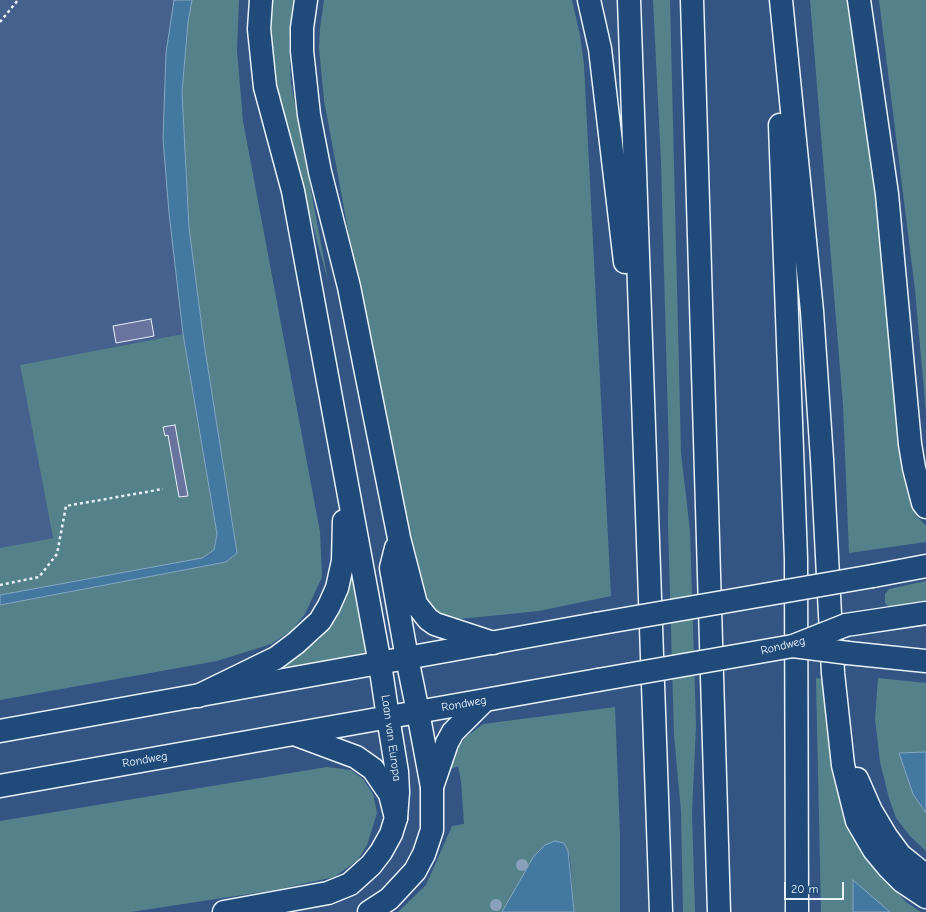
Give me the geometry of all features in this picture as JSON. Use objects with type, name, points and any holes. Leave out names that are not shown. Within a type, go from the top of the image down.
[{"type":"main road","points":[[198,696],[276,658],[296,644],[320,621],[329,606],[337,588],[343,561],[345,482],[293,191],[268,102],[263,76],[259,29],[261,0]]},
{"type":"main road","points":[[306,0],[302,28],[302,51],[308,115],[320,172],[352,302],[399,538],[416,604],[435,624],[493,643]]},
{"type":"main road","points":[[589,0],[600,49],[644,414]]},
{"type":"main road","points":[[629,0],[661,912]]},
{"type":"main road","points":[[692,0],[719,912]]},
{"type":"main road","points":[[776,0],[796,559],[798,912]]},
{"type":"main road","points":[[781,0],[812,311],[835,684],[843,765],[857,821],[874,850],[902,881],[926,897]]},
{"type":"main road","points":[[859,0],[887,194],[910,444],[914,468],[923,503],[926,507]]},
{"type":"main road","name":"Laan van Europa","points":[[224,912],[314,896],[350,884],[358,879],[381,852],[396,818],[398,792],[397,772],[380,664],[345,482]]},
{"type":"main road","points":[[368,912],[389,899],[415,871],[424,854],[432,830],[432,787],[391,568],[399,538]]},
{"type":"main road","points":[[0,730],[380,664],[596,624],[926,566]]},
{"type":"main road","name":"Rondweg","points":[[0,786],[793,646],[846,625],[926,613]]},
{"type":"main road","points":[[793,646],[926,661]]},
{"type":"main road","points":[[835,684],[843,734],[851,763],[871,811],[886,836],[900,855],[926,876]]},
{"type":"main road","points":[[432,787],[447,743],[453,732],[485,700]]},
{"type":"main road","points":[[292,734],[356,757],[369,765],[390,794],[396,818]]},
{"type":"path","points":[[0,22],[18,0]]},
{"type":"path","points":[[0,585],[39,577],[57,554],[66,506],[163,489]]},
{"type":"shaded area","points":[[0,0],[174,0],[166,53],[163,139],[169,213],[183,334],[20,365],[53,538],[0,548]]},
{"type":"shaded area","points":[[174,0],[192,0],[188,22],[182,92],[189,228],[204,343],[237,553],[226,562],[0,605],[0,595],[202,558],[214,550],[217,534],[183,334],[169,213],[163,139],[166,53]]},
{"type":"shaded area","points":[[926,752],[926,813],[913,794],[899,753]]},
{"type":"shaded area","points":[[555,841],[564,843],[568,851],[574,912],[502,912],[534,856],[545,845]]},
{"type":"shaded area","points":[[853,880],[890,912],[853,912]]},
{"type":"green space","points":[[192,0],[239,0],[237,51],[243,121],[320,532],[322,577],[305,614],[291,631],[271,644],[217,661],[0,700],[0,605],[226,562],[237,553],[204,343],[189,228],[182,92],[188,22]]},
{"type":"green space","points":[[269,0],[293,0],[289,41],[291,83],[328,281],[277,94],[270,55]]},
{"type":"green space","points":[[324,0],[572,0],[580,35],[584,65],[611,596],[539,611],[460,619],[438,613],[425,599],[392,468],[324,100],[319,48]]},
{"type":"green space","points":[[653,0],[670,0],[681,453],[690,531],[696,726],[692,813],[695,912],[683,912],[681,811],[674,735],[668,524],[669,456],[661,162]]},
{"type":"green space","points":[[810,0],[852,0],[867,107],[902,460],[907,488],[915,514],[926,526],[926,542],[849,553],[843,405]]},
{"type":"green space","points":[[879,0],[926,0],[926,412],[915,290]]},
{"type":"green space","points":[[183,334],[217,534],[214,550],[203,558],[0,595],[0,548],[53,538],[20,365]]},
{"type":"green space","points":[[356,565],[370,653],[284,669],[282,663],[295,657],[318,641],[329,628],[345,599],[350,566]]},
{"type":"green space","points":[[926,581],[926,602],[889,607],[885,603],[885,594],[889,589]]},
{"type":"green space","points":[[816,678],[822,679],[832,754],[873,864],[906,902],[921,912],[890,912],[853,881],[853,912],[821,912]]},
{"type":"green space","points":[[878,678],[926,683],[926,752],[899,753],[913,794],[926,813],[926,851],[910,836],[896,818],[889,798],[880,762],[875,719]]},
{"type":"green space","points":[[615,707],[620,835],[620,912],[574,912],[570,858],[566,846],[526,871],[502,912],[398,912],[426,885],[452,826],[464,824],[461,781],[458,766],[451,769],[451,759],[466,737],[483,724]]},
{"type":"green space","points":[[327,767],[351,770],[363,779],[373,794],[377,813],[367,845],[358,860],[334,877],[275,890],[131,912],[0,912],[0,821]]},
{"type":"building","points":[[151,319],[154,336],[116,343],[113,326]]},
{"type":"building","points":[[175,425],[188,496],[179,497],[168,435],[165,436],[163,427]]}]
